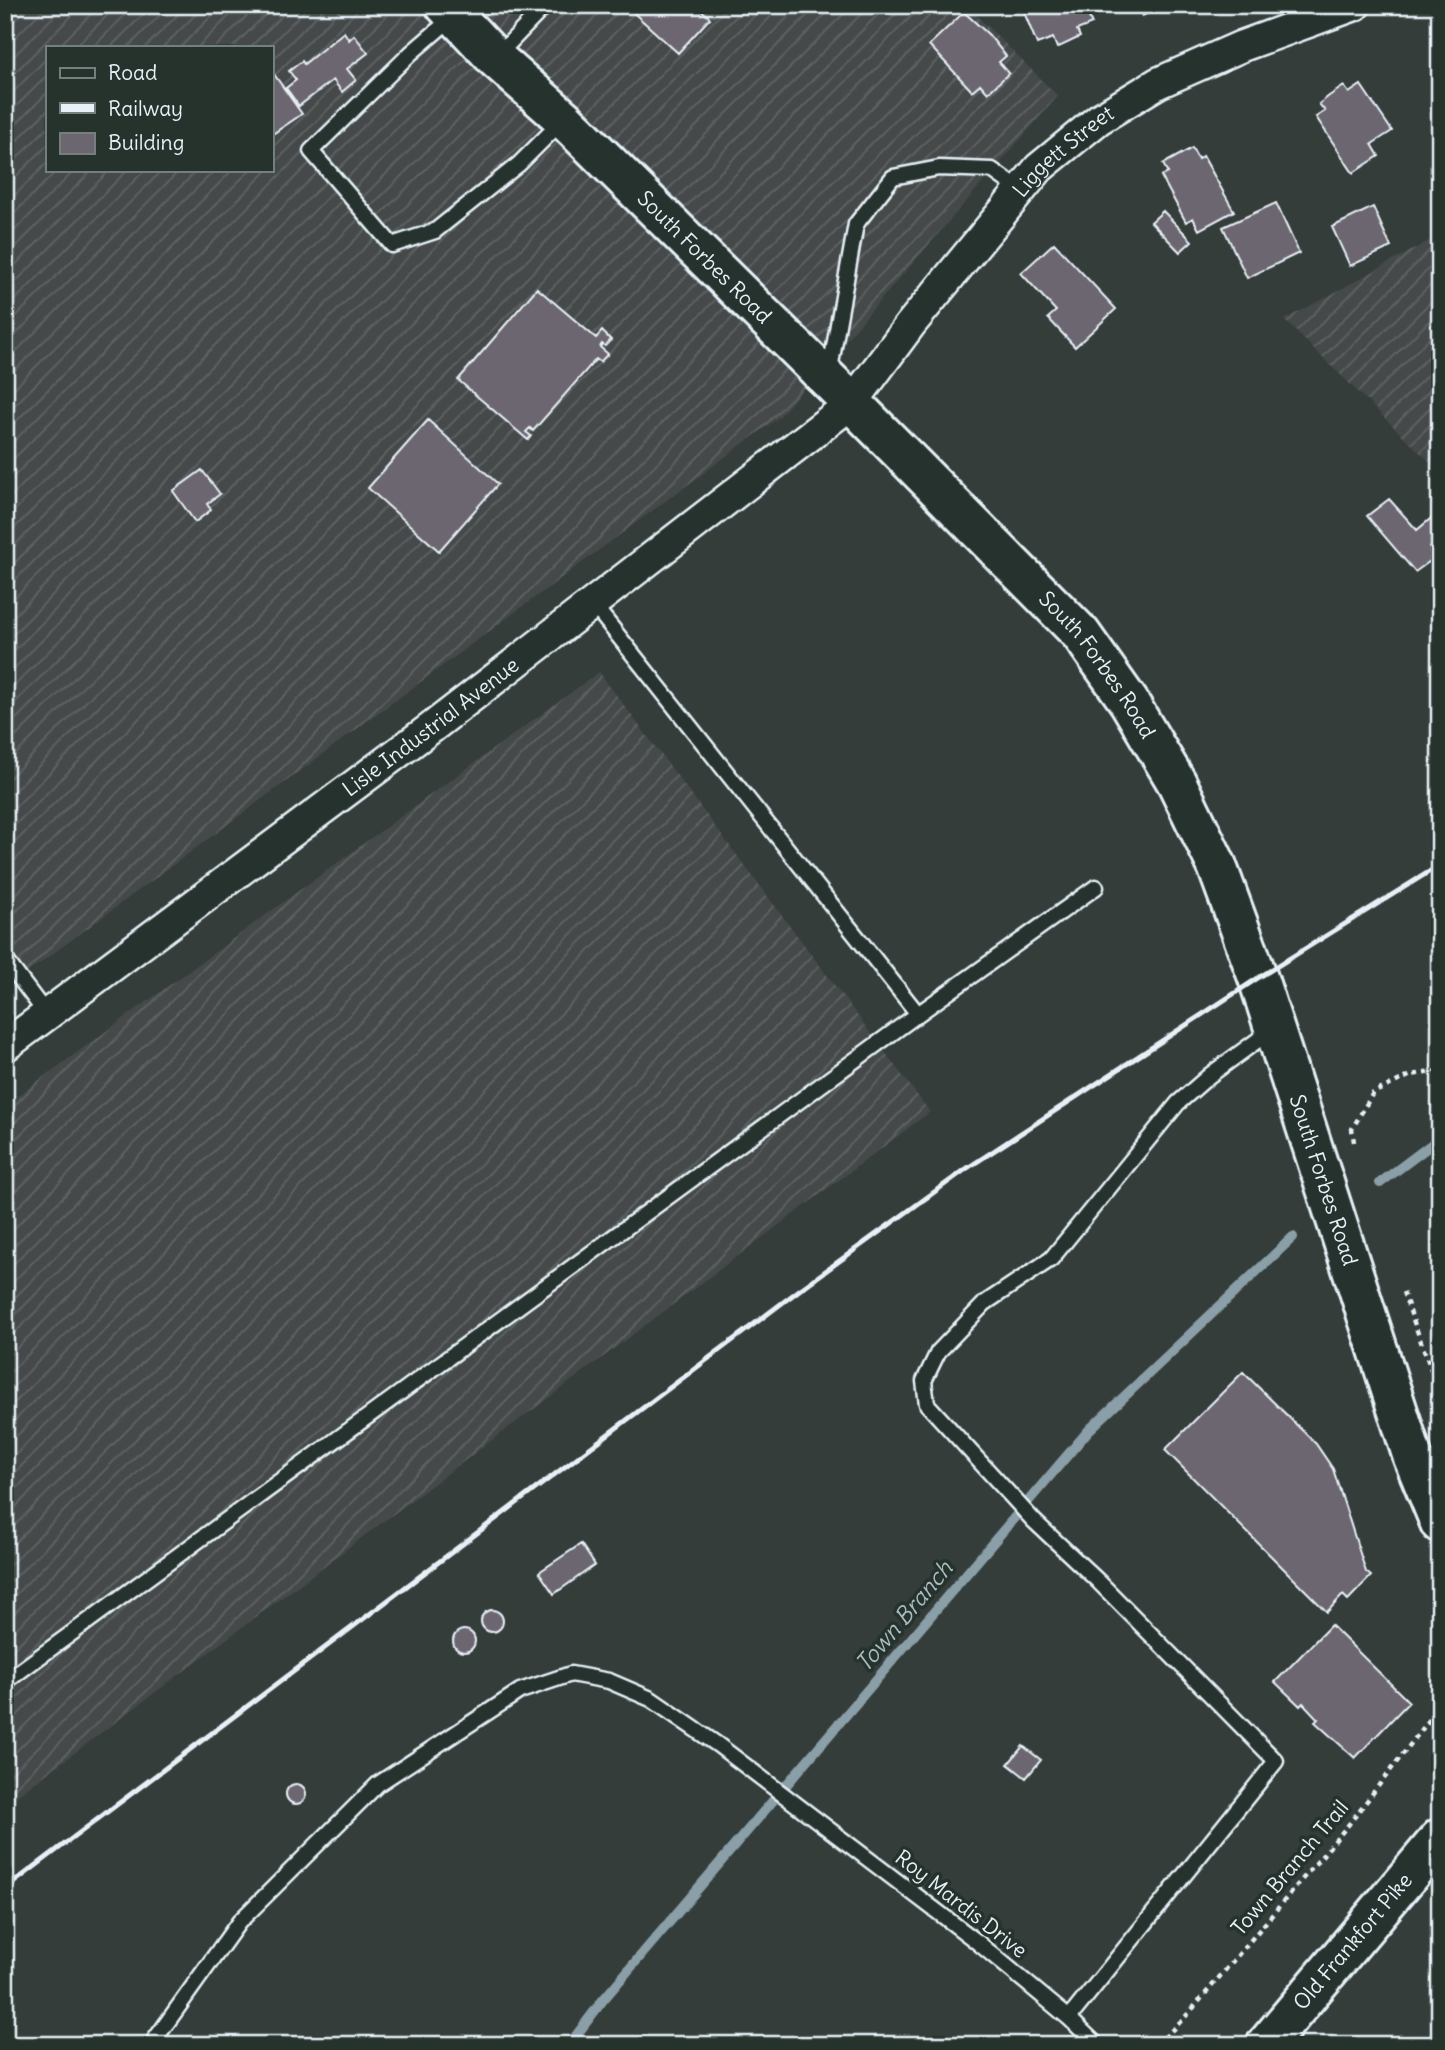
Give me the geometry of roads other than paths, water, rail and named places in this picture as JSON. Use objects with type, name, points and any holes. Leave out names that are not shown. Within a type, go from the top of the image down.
[{"type":"main road","name":"South Forbes Road","points":[[450,11],[495,58],[564,119],[840,391],[1082,634],[1129,702],[1177,783],[1217,866],[1274,1028],[1412,1455],[1440,1523]]},
{"type":"main road","name":"Old Frankfort Pike","points":[[1266,2045],[1440,1838]]},
{"type":"street","name":"Liggett Street","points":[[840,391],[918,315],[1039,169],[1099,120],[1158,83],[1242,46],[1355,5]]},
{"type":"street","name":"Lisle Industrial Avenue","points":[[5,1046],[593,604],[840,391]]},
{"type":"lane","points":[[495,58],[546,5]]},
{"type":"lane","points":[[450,11],[311,151],[392,245],[435,231],[519,164],[564,119]]},
{"type":"lane","points":[[840,391],[856,224],[893,177],[939,168],[992,170],[1020,190]]},
{"type":"lane","points":[[593,604],[918,1014]]},
{"type":"lane","points":[[5,1682],[918,1014],[1096,887]]},
{"type":"lane","points":[[5,959],[47,1015]]},
{"type":"lane","points":[[1069,2018],[1276,1761],[1098,1581],[1034,1521],[927,1405],[924,1381],[938,1352],[985,1303],[1051,1259],[1178,1102],[1274,1028]]},
{"type":"lane","name":"Roy Mardis Drive","points":[[151,2045],[239,1922],[378,1784],[520,1691],[571,1674],[609,1681],[651,1699],[718,1745],[976,1941],[1069,2018],[1097,2045]]},
{"type":"waterway","name":"Town Branch","points":[[1380,1183],[1440,1138]]},
{"type":"waterway","name":"Town Branch","points":[[569,2045],[603,2000],[1089,1430],[1293,1237]]},
{"type":"railway","points":[[5,1889],[798,1291],[966,1169],[1258,978],[1440,865]]}]
